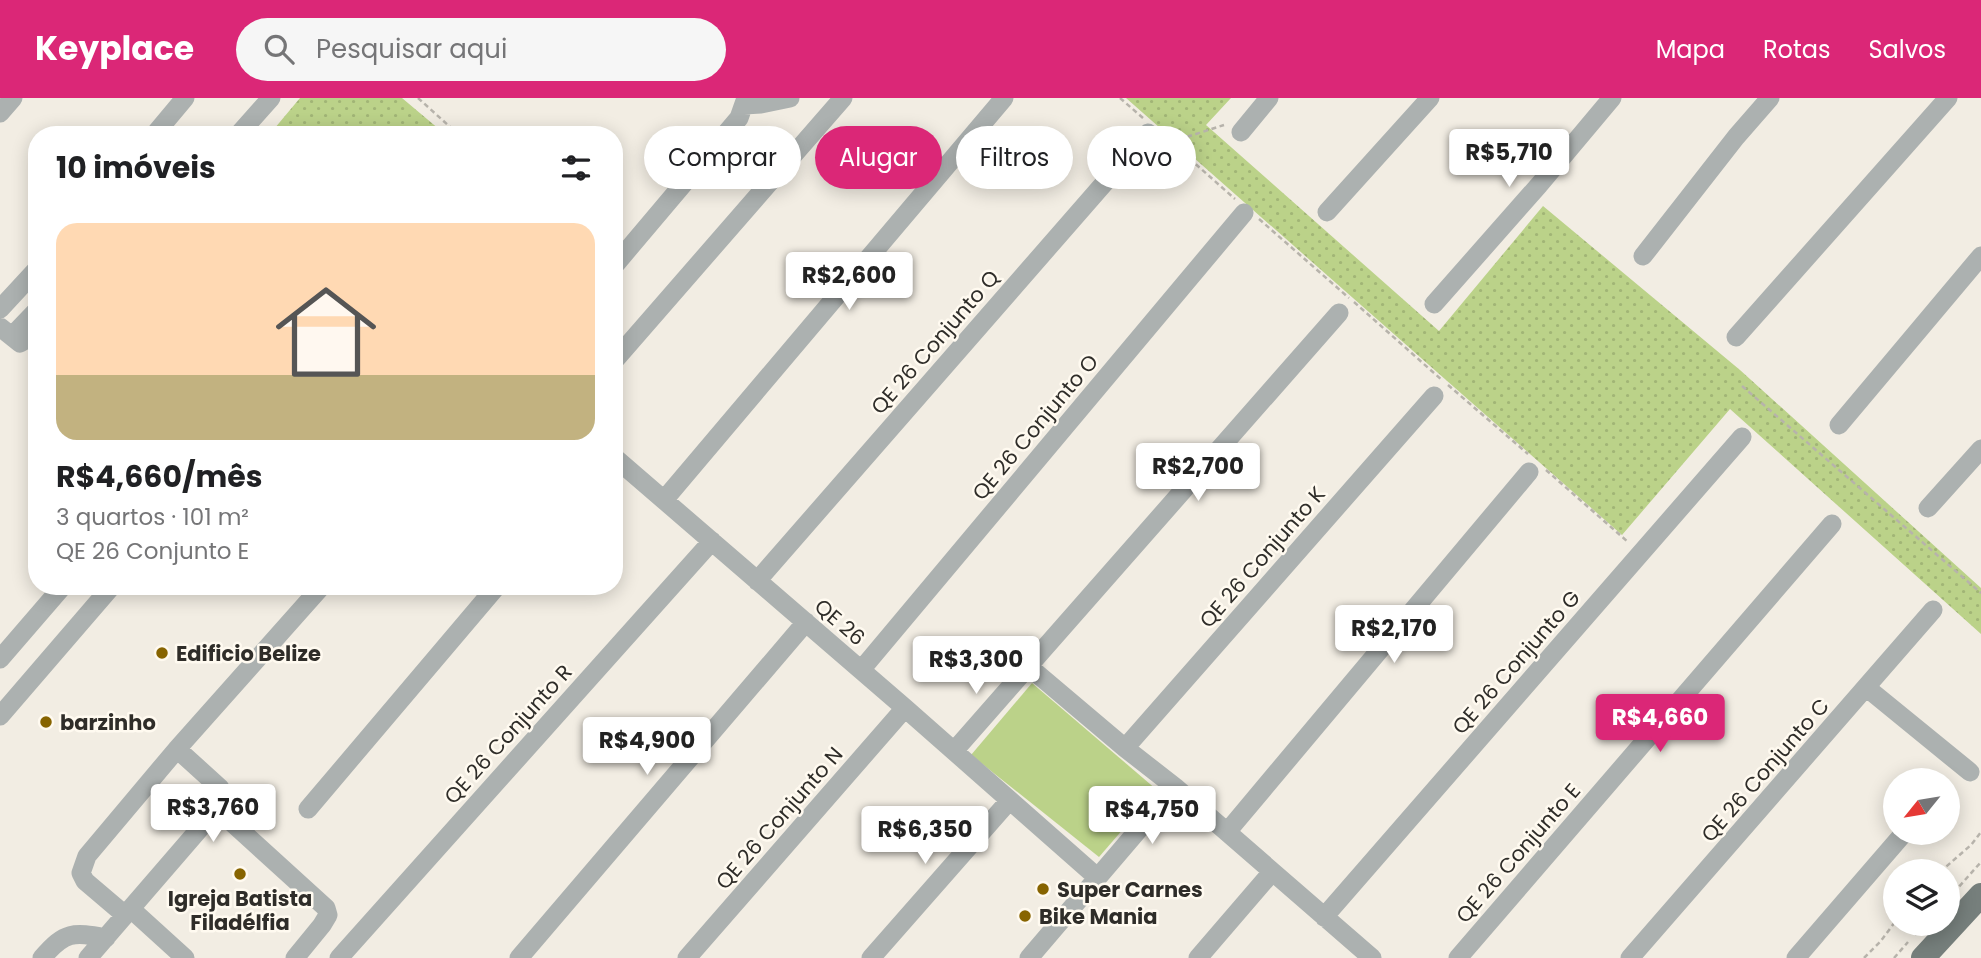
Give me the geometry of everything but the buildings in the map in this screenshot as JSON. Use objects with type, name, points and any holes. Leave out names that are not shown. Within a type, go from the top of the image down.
[{"type":"main road","points":[[1923,958],[1981,895]]},
{"type":"street","points":[[0,113],[13,98]]},
{"type":"street","points":[[162,126],[185,98]]},
{"type":"street","points":[[246,126],[271,98]]},
{"type":"street","points":[[623,255],[738,118],[745,102],[761,104],[790,98]]},
{"type":"street","points":[[623,351],[843,98]]},
{"type":"street","points":[[664,500],[1004,98]]},
{"type":"street","points":[[1234,127],[1269,98]]},
{"type":"street","points":[[1327,212],[1430,98]]},
{"type":"street","points":[[1434,304],[1612,98]]},
{"type":"street","points":[[1643,256],[1770,98]]},
{"type":"street","points":[[1736,337],[1948,98]]},
{"type":"street","name":"QE 26 Conjunto Q","points":[[757,581],[1101,189]]},
{"type":"street","name":"QE 26 Conjunto O","points":[[861,670],[1246,210]]},
{"type":"street","points":[[1839,425],[1981,256]]},
{"type":"street","points":[[0,309],[28,279]]},
{"type":"street","points":[[954,751],[1339,313]]},
{"type":"street","points":[[28,317],[6,333],[17,342],[23,342],[28,337]]},
{"type":"street","name":"QE 26 Conjunto K","points":[[1125,748],[1434,396]]},
{"type":"street","name":"QE 26 Conjunto G","points":[[1324,917],[1742,437]]},
{"type":"street","points":[[1928,508],[1981,449]]},
{"type":"street","points":[[1227,832],[1532,463]]},
{"type":"street","name":"QE 26","points":[[623,465],[1098,878]]},
{"type":"street","name":"QE 26 Conjunto E","points":[[1458,958],[1832,524]]},
{"type":"street","name":"QE 26 Conjunto R","points":[[339,958],[712,541]]},
{"type":"street","points":[[0,659],[55,595]]},
{"type":"street","points":[[0,716],[104,595]]},
{"type":"street","points":[[185,958],[85,881],[81,873],[84,863],[87,856],[177,749],[314,595]]},
{"type":"street","points":[[308,809],[489,595]]},
{"type":"street","name":"QE 26 Conjunto C","points":[[1630,958],[1934,610]]},
{"type":"street","points":[[519,958],[806,622]]},
{"type":"street","points":[[1028,666],[1175,787],[1369,957]]},
{"type":"street","points":[[1867,688],[1970,772]]},
{"type":"street","name":"QE 26 Conjunto N","points":[[687,958],[905,708]]},
{"type":"street","points":[[89,958],[221,804],[220,788],[177,749]]},
{"type":"street","points":[[1028,958],[1175,787]]},
{"type":"street","points":[[871,958],[1010,801]]},
{"type":"street","points":[[217,809],[326,908],[328,915],[323,925],[295,958]]},
{"type":"street","points":[[1796,958],[1894,845]]},
{"type":"street","points":[[1198,958],[1272,872]]},
{"type":"street","points":[[42,958],[67,935],[82,933],[106,938]]},
{"type":"path","points":[[418,98],[449,126]]},
{"type":"path","points":[[1120,98],[1149,126]]},
{"type":"path","points":[[1196,134],[1221,127],[1234,127]]},
{"type":"path","points":[[1196,165],[1532,463],[1641,553]]},
{"type":"path","points":[[1742,386],[1981,593]]},
{"type":"path","points":[[1955,859],[1981,832]]},
{"type":"path","points":[[1960,886],[1981,862]]},
{"type":"path","points":[[1864,958],[1884,936]]},
{"type":"green space","points":[[300,98],[402,98],[435,126],[277,126]]},
{"type":"green space","points":[[1126,98],[1231,98],[1206,125],[1439,331],[1543,206],[1740,370],[1981,588],[1981,634],[1730,409],[1622,535],[1196,160],[1196,126],[1158,126]]},
{"type":"green space","points":[[1032,683],[1157,790],[1099,857],[971,755]]},
{"type":"place","name":"Edificio Belize","points":[[162,653]]},
{"type":"place","name":"barzinho","points":[[46,722]]},
{"type":"place","name":"Igreja Batista Filadélfia","points":[[240,874]]},
{"type":"place","name":"Super Carnes","points":[[1043,889]]},
{"type":"place","name":"Bike Mania","points":[[1025,916]]}]
